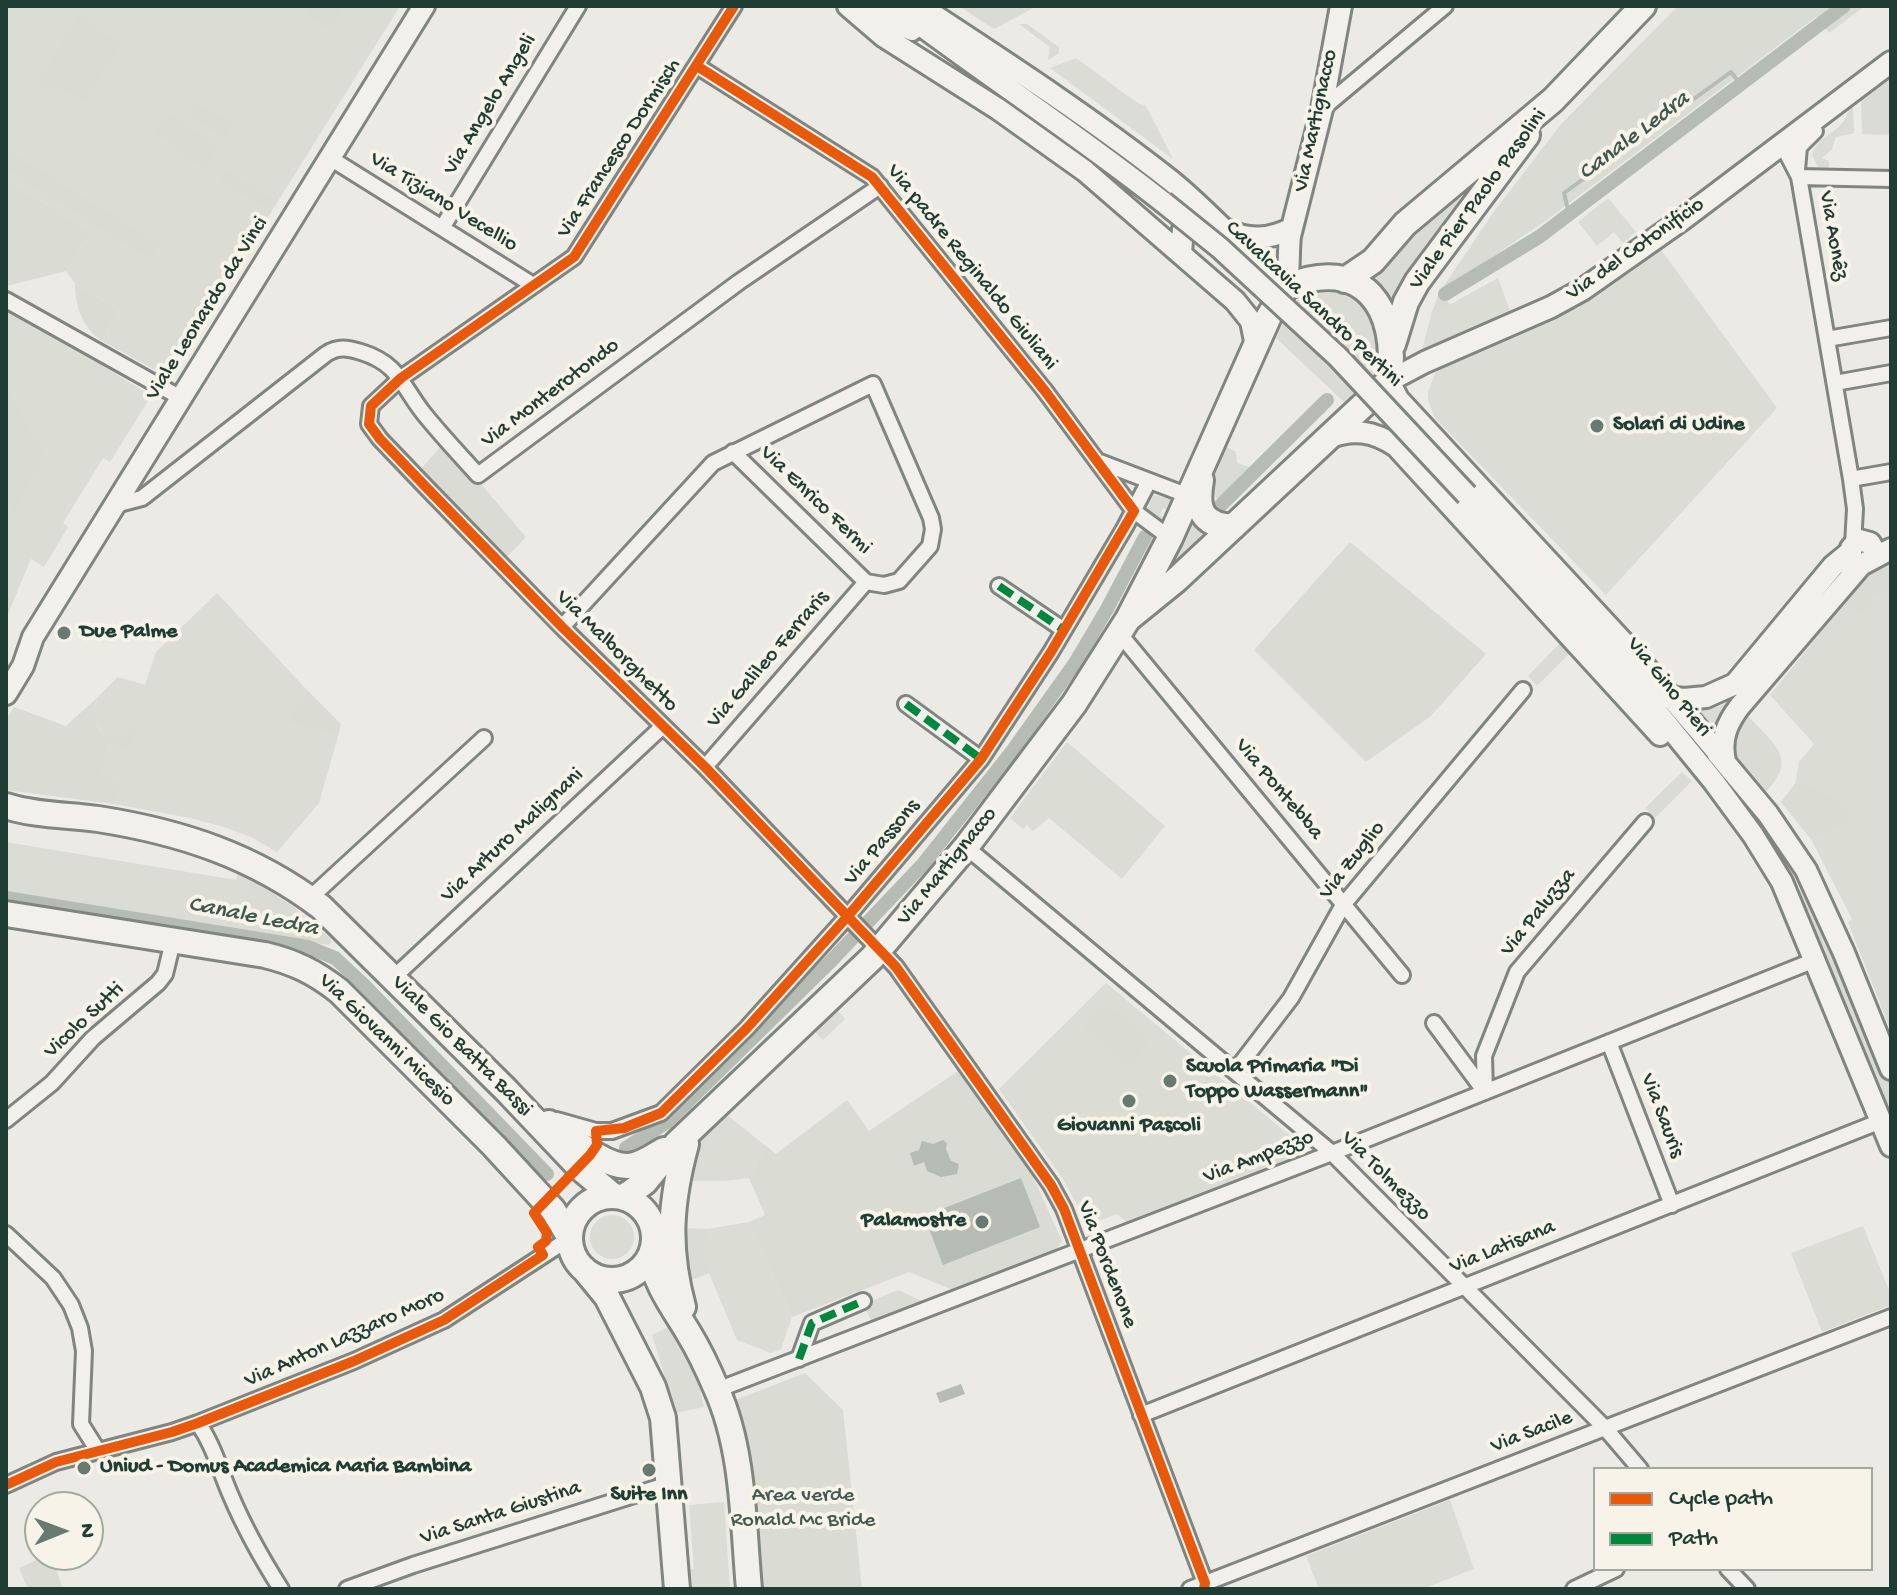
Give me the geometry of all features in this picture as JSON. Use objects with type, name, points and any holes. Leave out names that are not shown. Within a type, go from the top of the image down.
[{"type":"main road","name":"Viale Leonardo da Vinci","points":[[33,637],[424,6]]},
{"type":"main road","points":[[848,6],[883,36],[998,109],[1085,171],[1244,311],[1251,321],[1256,346]]},
{"type":"main road","points":[[862,6],[952,49]]},
{"type":"main road","points":[[895,6],[952,49]]},
{"type":"main road","points":[[920,6],[1037,83],[1169,180],[1286,287],[1319,278],[1345,280],[1359,286],[1377,302],[1386,318],[1392,347],[1389,381],[1398,399],[1664,696],[1706,697],[1729,688],[1798,624],[1869,550]]},
{"type":"main road","name":"Via Martignacco","points":[[618,1196],[645,1182],[700,1120],[875,944],[966,847],[1074,704],[1123,626],[1170,538],[1256,346],[1286,287],[1290,270],[1288,253],[1291,232],[1322,109],[1341,6]]},
{"type":"main road","name":"Viale Pier Paolo Pasolini","points":[[1345,280],[1373,261],[1405,224],[1553,100],[1643,6]]},
{"type":"main road","name":"Cavalcavia Sandro Pertini","points":[[952,49],[1025,98],[1220,248],[1338,357],[1600,642]]},
{"type":"main road","name":"Via del Cotonificio","points":[[1176,580],[1389,381],[1574,294],[1683,219],[1891,62]]},
{"type":"main road","name":"Viale Pier Paolo Pasolini","points":[[1392,347],[1406,302],[1417,282],[1553,100]]},
{"type":"main road","points":[[1085,171],[1122,192],[1145,210],[1162,217],[1173,213],[1178,201],[1169,180]]},
{"type":"main road","points":[[1448,189],[1464,192],[1468,197],[1469,212]]},
{"type":"main road","points":[[1181,253],[1181,235],[1190,222],[1204,220],[1228,231],[1259,238],[1291,232],[1300,262],[1319,278]]},
{"type":"main road","points":[[1392,347],[1405,360],[1425,362]]},
{"type":"main road","points":[[1325,440],[1353,431],[1375,435],[1393,444],[1694,771],[1714,782]]},
{"type":"main road","points":[[1410,462],[1436,440]]},
{"type":"main road","points":[[1205,462],[1199,496],[1201,510],[1212,523],[1233,527]]},
{"type":"main road","name":"Via Martignacco","points":[[1123,626],[1176,580]]},
{"type":"main road","points":[[1725,761],[1723,736],[1733,715],[1798,624]]},
{"type":"main road","points":[[6,667],[33,637]]},
{"type":"main road","points":[[6,694],[23,666],[33,637]]},
{"type":"main road","name":"Via Gino Pieri","points":[[1600,642],[1664,696],[1725,761],[1801,862],[1839,942],[1891,1069]]},
{"type":"main road","name":"Via Gino Pieri","points":[[1600,642],[1714,782],[1777,874],[1891,1146]]},
{"type":"main road","name":"Viale Gio Batta Bassi","points":[[10,808],[110,821],[194,839],[262,867],[310,898],[506,1090],[579,1167],[618,1196]]},
{"type":"main road","points":[[1777,874],[1801,862]]},
{"type":"main road","name":"Via Giovanni Micesio","points":[[6,914],[284,960],[314,972],[327,981],[494,1146],[553,1210],[570,1238]]},
{"type":"main road","points":[[506,1090],[537,1115],[616,1165],[637,1164],[681,1144]]},
{"type":"main road","points":[[681,1144],[673,1200],[671,1252],[691,1337]]},
{"type":"main road","name":"Via Martignacco","points":[[650,1219],[656,1191],[681,1144]]},
{"type":"main road","points":[[677,1589],[663,1418],[653,1387],[607,1297],[572,1251],[572,1223],[585,1205],[598,1198],[618,1196],[634,1202],[650,1219],[654,1241],[651,1255],[656,1278],[691,1337],[717,1390],[734,1449],[749,1589]]},
{"type":"main road","points":[[584,1269],[597,1278],[621,1279],[635,1273],[651,1255]]},
{"type":"street","name":"Via Angelo Angeli","points":[[442,228],[578,6]]},
{"type":"street","name":"Via Francesco Dormisch","points":[[401,378],[574,257],[734,6]]},
{"type":"street","points":[[1322,109],[1445,6]]},
{"type":"street","name":"Via padre Reginaldo Giuliani","points":[[697,66],[862,169],[880,186],[1100,461],[1134,511],[1170,538]]},
{"type":"street","name":"Via del Cotonificio","points":[[1798,174],[1799,147],[1827,123],[1829,108]]},
{"type":"street","name":"Via Aonêz","points":[[1782,144],[1798,174],[1855,509],[1869,550]]},
{"type":"street","name":"Via Tiziano Vecellio","points":[[330,158],[533,285]]},
{"type":"street","points":[[1798,174],[1891,179]]},
{"type":"street","name":"Via Monterotondo","points":[[115,505],[142,498],[332,350],[350,348],[379,358],[401,378],[411,398],[478,475],[739,282],[880,186]]},
{"type":"street","points":[[6,300],[181,398]]},
{"type":"street","points":[[1827,339],[1891,328]]},
{"type":"street","points":[[1835,383],[1891,373]]},
{"type":"street","name":"Via Malborghetto","points":[[401,378],[371,406],[368,417],[372,429],[562,627],[705,767],[875,944]]},
{"type":"street","points":[[562,627],[713,463],[873,384],[931,518],[933,537],[924,554],[899,581],[884,585],[866,582]]},
{"type":"street","name":"Via Enrico Fermi","points":[[733,452],[866,582]]},
{"type":"street","name":"Via padre Reginaldo Giuliani","points":[[1100,461],[1189,496]]},
{"type":"street","points":[[1851,479],[1891,472]]},
{"type":"street","name":"Via Passons","points":[[596,1131],[624,1128],[661,1113],[850,920],[981,759],[1064,630],[1149,481]]},
{"type":"street","name":"Via Galileo Ferraris","points":[[705,767],[866,582]]},
{"type":"street","points":[[999,586],[1064,630]]},
{"type":"street","name":"Via Pontebba","points":[[1123,626],[1402,975]]},
{"type":"street","name":"Via Zuglio","points":[[1235,1071],[1291,998],[1343,905],[1523,690]]},
{"type":"street","points":[[906,704],[981,759]]},
{"type":"street","name":"Via Arturo Malignani","points":[[393,978],[663,726]]},
{"type":"street","points":[[310,898],[484,738]]},
{"type":"street","name":"Via Paluzza","points":[[1485,1092],[1484,1056],[1517,972],[1645,822]]},
{"type":"street","name":"Via Tolmezzo","points":[[966,847],[1332,1153],[1605,1428],[1638,1467]]},
{"type":"street","name":"Vicolo Sutti","points":[[6,1120],[52,1083],[93,1038],[158,983],[165,974],[173,941]]},
{"type":"street","name":"Via Pordenone","points":[[875,944],[896,967],[1051,1185],[1064,1209],[1205,1586]]},
{"type":"street","name":"Via Ampezzo","points":[[717,1390],[1332,1153],[1815,960]]},
{"type":"street","points":[[1434,1023],[1485,1092]]},
{"type":"street","name":"Via Sauris","points":[[1609,1042],[1672,1205]]},
{"type":"street","name":"Viale Gio Batta Bassi","points":[[537,1115],[596,1131]]},
{"type":"street","name":"Via Latisana","points":[[1141,1415],[1881,1121]]},
{"type":"street","points":[[6,1234],[53,1278],[71,1305],[80,1328],[84,1351],[81,1424],[98,1451]]},
{"type":"street","name":"Via Anton Lazzaro Moro","points":[[6,1485],[56,1462],[198,1423],[354,1361],[444,1320],[570,1238]]},
{"type":"street","points":[[799,1359],[812,1323],[863,1301]]},
{"type":"street","name":"Via Sacile","points":[[1190,1589],[1205,1586],[1891,1317]]},
{"type":"street","points":[[198,1423],[211,1442],[250,1539],[281,1589]]},
{"type":"street","name":"Via Santa Giustina","points":[[351,1588],[669,1484]]},
{"type":"street","points":[[1574,1589],[1612,1571]]},
{"type":"street","points":[[1730,1571],[1747,1589]]},
{"type":"shaded area","points":[[6,6],[400,6],[168,377],[102,341],[119,311],[75,283],[66,271],[91,232],[6,179]]},
{"type":"shaded area","points":[[1076,58],[1132,99],[1143,106],[1145,104],[1173,159],[1050,68]]},
{"type":"shaded area","points":[[1608,198],[1636,232],[1623,243],[1614,232],[1597,246],[1578,222]]},
{"type":"shaded area","points":[[1661,250],[1777,408],[1606,595],[1435,418],[1428,391],[1436,372],[1442,367],[1524,331],[1523,328],[1570,310]]},
{"type":"shaded area","points":[[1498,278],[1512,316],[1422,350],[1431,315]]},
{"type":"shaded area","points":[[6,310],[22,315],[151,396],[110,462],[103,458],[63,523],[68,527],[44,567],[31,559],[6,619]]},
{"type":"shaded area","points":[[1891,563],[1891,1031],[1848,922],[1852,919],[1811,839],[1781,802],[1795,784],[1799,762],[1814,744],[1770,695],[1875,566]]},
{"type":"shaded area","points":[[217,593],[307,690],[290,723],[338,736],[319,803],[277,852],[251,837],[224,827],[114,804],[120,782],[99,776],[109,744],[130,749],[134,730],[116,736],[102,732],[93,719],[99,696],[118,677],[145,685],[156,652]]},
{"type":"shaded area","points":[[1067,742],[1165,826],[1122,879],[1049,818],[1033,831],[1027,825],[1023,829],[1010,818]]},
{"type":"shaded area","points":[[6,842],[236,880],[238,872],[291,905],[332,942],[329,945],[242,933],[6,896]]},
{"type":"shaded area","name":"Giovanni Pascoli","points":[[1106,983],[1299,1143],[1295,1159],[1130,1225],[1117,1214],[1088,1225],[1063,1179],[999,1089]]},
{"type":"shaded area","points":[[834,1006],[845,1019],[823,1040],[811,1028]]},
{"type":"shaded area","points":[[722,1111],[766,1146],[749,1178],[686,1181],[702,1137],[712,1120]]},
{"type":"shaded area","points":[[943,1140],[947,1143],[951,1161],[959,1164],[957,1174],[941,1177],[927,1171],[924,1162],[914,1166],[910,1153],[919,1150],[922,1141],[933,1144]]},
{"type":"shaded area","name":"Palamostre","points":[[1021,1178],[1040,1227],[943,1265],[924,1216]]},
{"type":"shaded area","points":[[749,1222],[792,1317],[781,1349],[771,1353],[737,1340],[709,1273],[684,1283],[708,1229]]},
{"type":"shaded area","points":[[1863,1226],[1891,1295],[1891,1305],[1822,1332],[1791,1253]]},
{"type":"shaded area","points":[[675,1324],[695,1367],[704,1407],[676,1413],[652,1335]]},
{"type":"shaded area","points":[[961,1384],[965,1394],[940,1403],[936,1393]]},
{"type":"shaded area","points":[[1450,1500],[1474,1569],[1422,1589],[1319,1589],[1306,1556]]},
{"type":"shaded area","points":[[724,1502],[730,1589],[692,1589],[691,1569],[694,1569],[689,1505]]},
{"type":"green space","points":[[312,6],[343,6],[329,29],[307,15]]},
{"type":"green space","points":[[1037,6],[994,29],[962,8]]},
{"type":"green space","points":[[1678,6],[1865,6],[1829,33],[1816,17],[1548,219],[1439,293],[1495,210],[1562,123]]},
{"type":"green space","points":[[81,13],[91,19],[89,24],[120,44],[84,101],[53,81],[48,88],[38,82]]},
{"type":"green space","points":[[1019,24],[1027,24],[1059,47],[1059,53],[1048,60],[1050,47]]},
{"type":"green space","points":[[1891,78],[1891,135],[1862,134],[1861,99]]},
{"type":"green space","points":[[197,104],[218,118],[221,115],[234,123],[225,138],[189,116]]},
{"type":"green space","points":[[1853,105],[1854,133],[1836,137],[1832,149],[1822,158],[1829,161],[1829,170],[1818,167],[1812,155],[1814,149],[1845,120]]},
{"type":"green space","points":[[167,114],[218,146],[204,167],[155,133]]},
{"type":"green space","points":[[6,149],[159,245],[150,259],[6,169]]},
{"type":"green space","points":[[225,171],[273,199],[268,209],[219,180]]},
{"type":"green space","points":[[6,179],[91,232],[66,271],[6,286]]},
{"type":"green space","points":[[1452,196],[1460,199],[1462,204],[1391,306],[1365,278]]},
{"type":"green space","points":[[75,283],[119,311],[102,341],[89,329],[81,315]]},
{"type":"green space","points":[[1340,289],[1364,300],[1383,333],[1378,370],[1344,402],[1276,338],[1293,306],[1304,295]]},
{"type":"green space","points":[[1439,293],[1451,305],[1431,315]]},
{"type":"green space","points":[[6,388],[44,455],[14,512],[6,497]]},
{"type":"green space","points":[[442,445],[481,484],[526,537],[505,559],[420,470]]},
{"type":"green space","points":[[1226,447],[1236,452],[1237,463],[1249,467],[1218,500],[1213,481]]},
{"type":"green space","points":[[1154,495],[1174,500],[1168,510],[1163,508],[1161,525],[1146,510]]},
{"type":"green space","points":[[1190,509],[1218,533],[1142,600]]},
{"type":"green space","points":[[1350,542],[1486,654],[1431,716],[1366,762],[1254,650]]},
{"type":"green space","points":[[1891,563],[1891,588],[1867,598],[1871,608],[1858,614],[1845,603],[1875,566]]},
{"type":"green space","points":[[1560,643],[1570,653],[1537,686],[1528,676]]},
{"type":"green space","points":[[1642,688],[1733,780],[1785,851],[1785,856],[1780,857],[1747,810]]},
{"type":"green space","points":[[307,690],[341,724],[338,736],[289,723]]},
{"type":"green space","points":[[99,696],[94,714],[102,732],[116,736],[136,729],[130,750],[109,744],[100,775],[121,782],[114,804],[6,790],[6,720],[14,707],[66,726]]},
{"type":"green space","points":[[1733,700],[1717,737],[1693,708],[1718,707]]},
{"type":"green space","points":[[1749,717],[1776,746],[1782,764],[1773,784],[1761,797],[1741,768],[1735,749],[1740,728]]},
{"type":"green space","points":[[1682,772],[1692,781],[1655,818],[1645,808]]},
{"type":"green space","points":[[1795,784],[1812,788],[1826,796],[1852,819],[1811,839],[1781,802]]},
{"type":"green space","points":[[250,878],[291,905],[331,939],[330,944],[242,933]]},
{"type":"green space","points":[[1801,885],[1807,889],[1891,1087],[1891,1131],[1879,1099],[1880,1088],[1799,892]]},
{"type":"green space","points":[[1104,1002],[1149,1041],[1128,1065],[1083,1026]]},
{"type":"green space","points":[[958,1071],[1027,1164],[1062,1241],[1055,1252],[953,1290],[909,1272],[792,1317],[749,1222],[765,1215],[749,1178],[766,1146],[776,1154],[847,1100],[869,1131]]},
{"type":"green space","points":[[612,1215],[627,1222],[634,1237],[627,1252],[612,1259],[597,1252],[590,1237],[597,1222]]},
{"type":"green space","points":[[679,1228],[708,1229],[702,1253],[709,1273],[684,1283]]},
{"type":"green space","points":[[898,1290],[924,1302],[872,1323],[864,1304]]},
{"type":"green space","name":"Area verde Ronald Mc Bride","points":[[805,1373],[843,1410],[862,1589],[759,1589],[733,1401]]},
{"type":"green space","points":[[24,1566],[24,1571],[57,1571],[63,1589],[28,1589],[19,1568]]},
{"type":"waterway","name":"Canale Ledra","points":[[1445,294],[1539,237],[1844,6]]},
{"type":"waterway","points":[[1569,214],[1564,193],[1731,72],[1741,85]]},
{"type":"waterway","name":"Canale Ledra","points":[[1221,505],[1327,400]]},
{"type":"waterway","name":"Canale Ledra","points":[[626,1148],[667,1122],[831,961],[923,864],[1013,750],[1075,663],[1145,537]]},
{"type":"waterway","name":"Canale Ledra","points":[[6,898],[308,947],[335,958],[547,1174]]},
{"type":"marked path","points":[[999,586],[1064,630]]},
{"type":"marked path","points":[[906,704],[981,759]]},
{"type":"marked path","points":[[799,1359],[812,1323],[863,1301]]},
{"type":"cycle path","points":[[734,6],[574,257],[401,378],[371,406],[369,424],[424,485],[562,627],[705,767],[896,967],[1051,1185],[1064,1209],[1205,1583],[1204,1589]]},
{"type":"cycle path","points":[[6,1485],[56,1462],[198,1423],[354,1361],[444,1320],[543,1255],[538,1247],[546,1241],[547,1233],[534,1213],[590,1155],[597,1145],[596,1131],[624,1128],[661,1113],[747,1028],[847,917],[981,759],[1051,652],[1134,511],[1045,391],[872,177],[697,66]]},
{"type":"place","name":"Solari di Udine","points":[[1597,426]]},
{"type":"place","name":"Due Palme","points":[[64,633]]},
{"type":"place","name":"Scuola Primaria \"Di Toppo Wassermann\"","points":[[1170,1081]]},
{"type":"place","name":"Giovanni Pascoli","points":[[1129,1101]]},
{"type":"place","name":"Palamostre","points":[[982,1222]]},
{"type":"place","name":"Uniud - Domus Academica Maria Bambina","points":[[84,1468]]},
{"type":"place","name":"Suite Inn","points":[[649,1470]]}]
